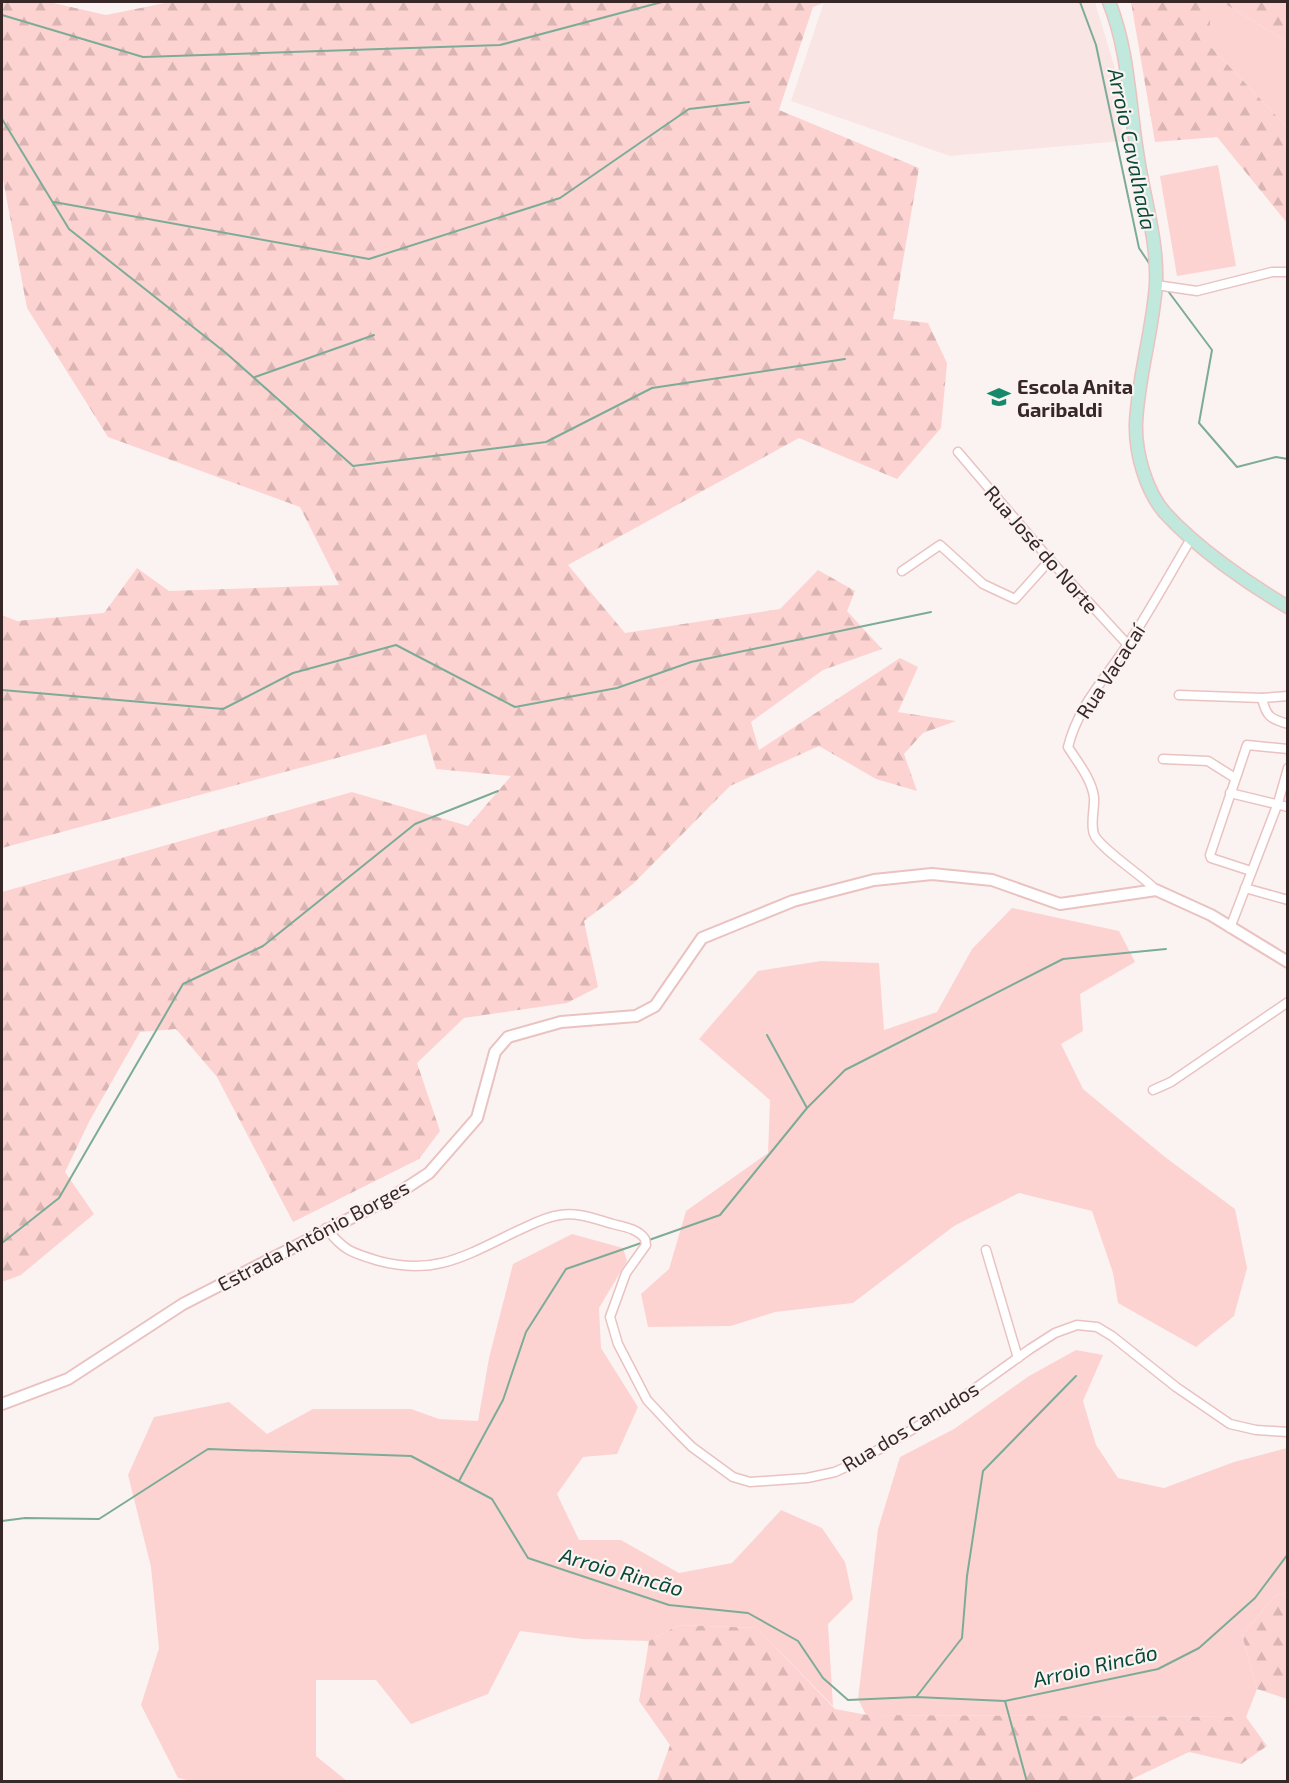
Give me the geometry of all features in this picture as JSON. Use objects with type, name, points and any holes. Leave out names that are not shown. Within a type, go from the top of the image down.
[{"type":"main road","points":[[1109,2],[1120,28],[1137,157],[1153,234],[1155,262],[1156,282],[1136,424],[1139,452],[1154,496],[1165,512],[1249,584],[1287,607]]},
{"type":"street","points":[[1156,282],[1197,291],[1272,272],[1287,272]]},
{"type":"street","name":"Rua José do Norte","points":[[958,452],[1050,560],[1128,645]]},
{"type":"street","name":"Rua Vacacaí","points":[[1156,890],[1144,877],[1104,847],[1094,835],[1094,797],[1088,778],[1068,747],[1072,731],[1087,700],[1128,645],[1192,537]]},
{"type":"street","points":[[902,571],[940,545],[983,584],[1016,600],[1050,560]]},
{"type":"street","points":[[1179,695],[1262,698],[1287,696]]},
{"type":"street","points":[[1262,698],[1265,714],[1269,718],[1287,724]]},
{"type":"street","points":[[1251,871],[1210,857],[1247,745],[1287,748]]},
{"type":"street","points":[[1163,759],[1208,761],[1235,778]]},
{"type":"street","points":[[1230,928],[1278,803],[1287,768]]},
{"type":"street","points":[[1230,793],[1287,807]]},
{"type":"street","name":"Estrada Antônio Borges","points":[[2,1404],[68,1379],[183,1304],[326,1228],[394,1196],[429,1173],[477,1118],[495,1052],[508,1036],[561,1022],[636,1016],[655,1006],[702,938],[793,901],[874,880],[932,874],[992,880],[1060,903],[1156,890]]},
{"type":"street","points":[[1245,888],[1287,900]]},
{"type":"street","points":[[1156,890],[1176,897],[1287,962]]},
{"type":"street","points":[[1153,1090],[1171,1082],[1287,1002]]},
{"type":"street","name":"Rua dos Canudos","points":[[326,1228],[340,1247],[349,1252],[402,1267],[416,1268],[445,1265],[540,1220],[560,1215],[578,1214],[636,1231],[645,1239],[646,1245],[626,1273],[610,1317],[618,1344],[647,1400],[676,1431],[692,1447],[733,1477],[750,1482],[807,1478],[835,1472],[861,1460],[945,1410],[1055,1333],[1077,1325],[1096,1327],[1230,1424],[1256,1431],[1287,1432]]},
{"type":"street","points":[[986,1250],[1018,1358]]},
{"type":"shaded area","points":[[824,2],[1095,2],[1116,72],[1123,141],[950,156],[791,101]]},
{"type":"green space","points":[[2,2],[49,2],[106,15],[170,2],[826,2],[813,7],[779,110],[919,168],[893,319],[928,323],[947,363],[941,428],[897,479],[799,438],[568,565],[625,633],[780,609],[818,570],[855,591],[847,611],[882,649],[823,670],[751,722],[759,750],[900,658],[918,667],[898,712],[956,721],[923,733],[904,754],[917,791],[876,779],[819,746],[730,786],[633,884],[584,921],[598,987],[567,1003],[464,1018],[417,1063],[440,1131],[419,1159],[293,1222],[217,1077],[176,1029],[140,1032],[90,1120],[65,1172],[94,1214],[21,1275],[2,1282],[2,892],[352,792],[468,826],[511,776],[436,769],[426,734],[2,848],[2,615],[17,621],[104,613],[137,568],[169,591],[339,585],[300,507],[108,437],[27,308],[2,174]]},
{"type":"green space","points":[[1131,2],[1210,2],[1210,46],[1287,127],[1287,223],[1217,137],[1155,142]]},
{"type":"green space","points":[[1210,2],[1222,2],[1287,42],[1287,127],[1210,46]]},
{"type":"green space","points":[[1222,2],[1287,2],[1287,42]]},
{"type":"green space","points":[[1218,165],[1236,266],[1177,276],[1160,176]]},
{"type":"green space","points":[[1012,908],[1119,931],[1135,962],[1080,994],[1083,1031],[1061,1044],[1083,1089],[1165,1157],[1235,1209],[1247,1268],[1234,1316],[1196,1347],[1118,1303],[1113,1273],[1092,1211],[1019,1193],[954,1226],[853,1303],[775,1312],[731,1326],[648,1327],[641,1294],[669,1269],[686,1211],[768,1153],[770,1100],[699,1039],[758,971],[821,961],[879,963],[884,1030],[937,1012],[972,949]]},
{"type":"green space","points":[[572,1234],[623,1248],[627,1261],[599,1308],[601,1348],[638,1407],[617,1454],[583,1457],[557,1494],[579,1540],[621,1540],[679,1573],[732,1563],[781,1510],[822,1528],[845,1562],[853,1599],[828,1624],[833,1706],[757,1628],[679,1625],[649,1641],[582,1639],[520,1631],[488,1694],[411,1724],[376,1680],[316,1680],[316,1756],[347,1781],[197,1782],[178,1778],[141,1705],[159,1648],[151,1567],[128,1475],[154,1417],[229,1402],[267,1434],[313,1409],[411,1409],[439,1419],[478,1421],[489,1358],[513,1264]]},
{"type":"green space","points":[[1076,1350],[1103,1355],[1083,1401],[1096,1445],[1118,1478],[1164,1488],[1234,1462],[1287,1448],[1287,1592],[1274,1597],[1242,1635],[1257,1689],[1246,1717],[866,1715],[858,1699],[878,1529],[900,1457],[954,1429],[1029,1376]]},
{"type":"green space","points":[[1287,1592],[1287,1699],[1257,1689],[1242,1635],[1274,1597]]},
{"type":"green space","points":[[679,1625],[757,1628],[835,1709],[867,1715],[1246,1717],[1267,1746],[1241,1764],[1189,1752],[1128,1781],[657,1781],[670,1745],[639,1701],[649,1641]]},
{"type":"waterway","points":[[2,15],[143,57],[500,45],[662,2]]},
{"type":"waterway","name":"Arroio Cavalhada","points":[[1080,2],[1096,45],[1139,248],[1151,266]]},
{"type":"waterway","points":[[54,202],[369,259],[560,198],[689,109],[749,102]]},
{"type":"waterway","points":[[2,119],[69,229],[226,353],[353,466],[546,442],[652,388],[845,359]]},
{"type":"waterway","name":"Arroio Cavalhada","points":[[1168,291],[1212,350],[1199,423],[1237,467],[1276,457],[1288,459]]},
{"type":"waterway","points":[[255,377],[374,335]]},
{"type":"waterway","points":[[2,690],[223,709],[293,673],[396,645],[515,707],[617,688],[691,662],[931,612]]},
{"type":"waterway","points":[[2,1243],[59,1198],[183,984],[263,946],[415,824],[498,791]]},
{"type":"waterway","points":[[649,1240],[720,1215],[807,1108],[845,1070],[1063,959],[1166,949]]},
{"type":"waterway","points":[[767,1035],[807,1108]]},
{"type":"waterway","points":[[459,1481],[503,1400],[526,1332],[566,1269],[644,1242]]},
{"type":"waterway","points":[[917,1696],[962,1638],[967,1576],[983,1471],[1076,1376]]},
{"type":"waterway","name":"Arroio Rincão","points":[[2,1521],[25,1518],[99,1519],[208,1449],[411,1456],[492,1499],[528,1558],[669,1605],[748,1613],[798,1641],[823,1678],[848,1700],[916,1697],[1005,1701],[1158,1669],[1199,1648],[1255,1598],[1288,1554]]},
{"type":"waterway","points":[[1005,1701],[1027,1782]]},
{"type":"place","name":"Escola Anita Garibaldi","points":[[999,397]]}]
